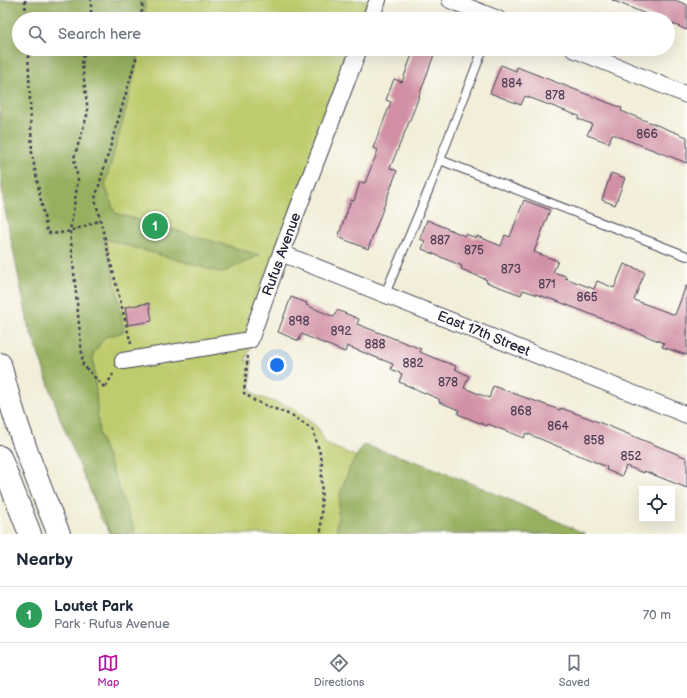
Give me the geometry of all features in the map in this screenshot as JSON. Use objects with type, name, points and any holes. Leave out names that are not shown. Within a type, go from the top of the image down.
[{"type":"highway","points":[[0,364],[20,435],[59,534]]},
{"type":"highway","points":[[0,457],[30,534]]},
{"type":"street","points":[[373,12],[378,0]]},
{"type":"street","points":[[450,0],[479,12]]},
{"type":"street","name":"Rufus Avenue","points":[[250,340],[281,253],[356,56]]},
{"type":"street","points":[[591,56],[687,94]]},
{"type":"street","name":"East 17th Street","points":[[281,253],[687,415]]},
{"type":"street","points":[[123,361],[250,340]]},
{"type":"lane","points":[[385,294],[429,188],[480,56]]},
{"type":"lane","points":[[440,160],[687,256]]},
{"type":"path","points":[[25,0],[26,12]]},
{"type":"path","points":[[91,0],[91,12]]},
{"type":"path","points":[[142,12],[143,0]]},
{"type":"path","points":[[28,56],[32,154],[46,232],[50,234],[70,231],[101,220]]},
{"type":"path","points":[[84,56],[82,64],[88,112],[74,158],[78,180],[70,231],[82,365],[105,388],[111,375],[133,350],[95,199],[136,56]]},
{"type":"path","points":[[250,340],[244,393],[255,401],[293,416],[313,430],[322,460],[321,534]]},
{"type":"green space","points":[[0,0],[379,0],[375,12],[12,12],[12,56],[358,56],[245,361],[251,360],[250,389],[256,396],[293,408],[318,428],[326,444],[542,534],[111,534],[100,517],[28,325],[0,126]]},
{"type":"green space","points":[[0,0],[145,0],[145,12],[12,12],[12,56],[138,56],[126,109],[105,185],[115,213],[260,255],[222,273],[105,239],[119,300],[124,332],[105,337],[93,354],[99,434],[136,534],[111,534],[85,479],[60,418],[28,323],[4,205],[0,170]]},
{"type":"green space","points":[[363,445],[420,463],[448,474],[504,497],[586,534],[336,534],[340,494],[350,467]]},
{"type":"building","points":[[612,0],[675,0],[687,5],[687,30],[675,25],[675,12],[641,12]]},
{"type":"building","points":[[411,56],[433,56],[414,110],[390,168],[397,171],[368,249],[338,237],[351,200],[354,201],[360,182],[365,183],[378,150],[373,148],[391,102],[386,100],[394,79],[402,82]]},
{"type":"building","points":[[501,65],[516,71],[517,67],[622,108],[621,111],[687,137],[687,163],[612,134],[609,143],[587,135],[592,124],[578,119],[579,116],[525,96],[521,105],[490,93]]},
{"type":"building","points":[[611,173],[625,178],[615,205],[602,200]]},
{"type":"building","points":[[524,200],[550,210],[534,252],[558,261],[553,272],[566,276],[565,278],[594,289],[597,281],[614,288],[624,264],[645,272],[634,300],[675,315],[687,286],[687,355],[662,347],[664,343],[557,301],[523,290],[521,295],[486,282],[487,280],[461,269],[462,266],[422,249],[425,241],[420,239],[427,220],[465,236],[466,234],[476,238],[477,236],[501,246],[505,235],[510,237]]},
{"type":"building","points":[[291,297],[307,303],[306,305],[334,317],[337,310],[359,319],[357,324],[421,349],[420,352],[456,366],[455,369],[469,376],[464,388],[489,398],[493,386],[560,410],[561,408],[586,417],[687,458],[687,488],[644,471],[644,473],[626,466],[622,476],[606,470],[607,467],[526,433],[524,438],[488,424],[487,426],[458,414],[459,410],[439,402],[439,399],[399,382],[402,374],[391,369],[393,364],[347,346],[345,352],[301,334],[299,341],[278,332]]},
{"type":"building","points":[[149,303],[152,321],[128,325],[125,307]]},
{"type":"place","name":"Loutet Park","points":[[155,226]]}]
